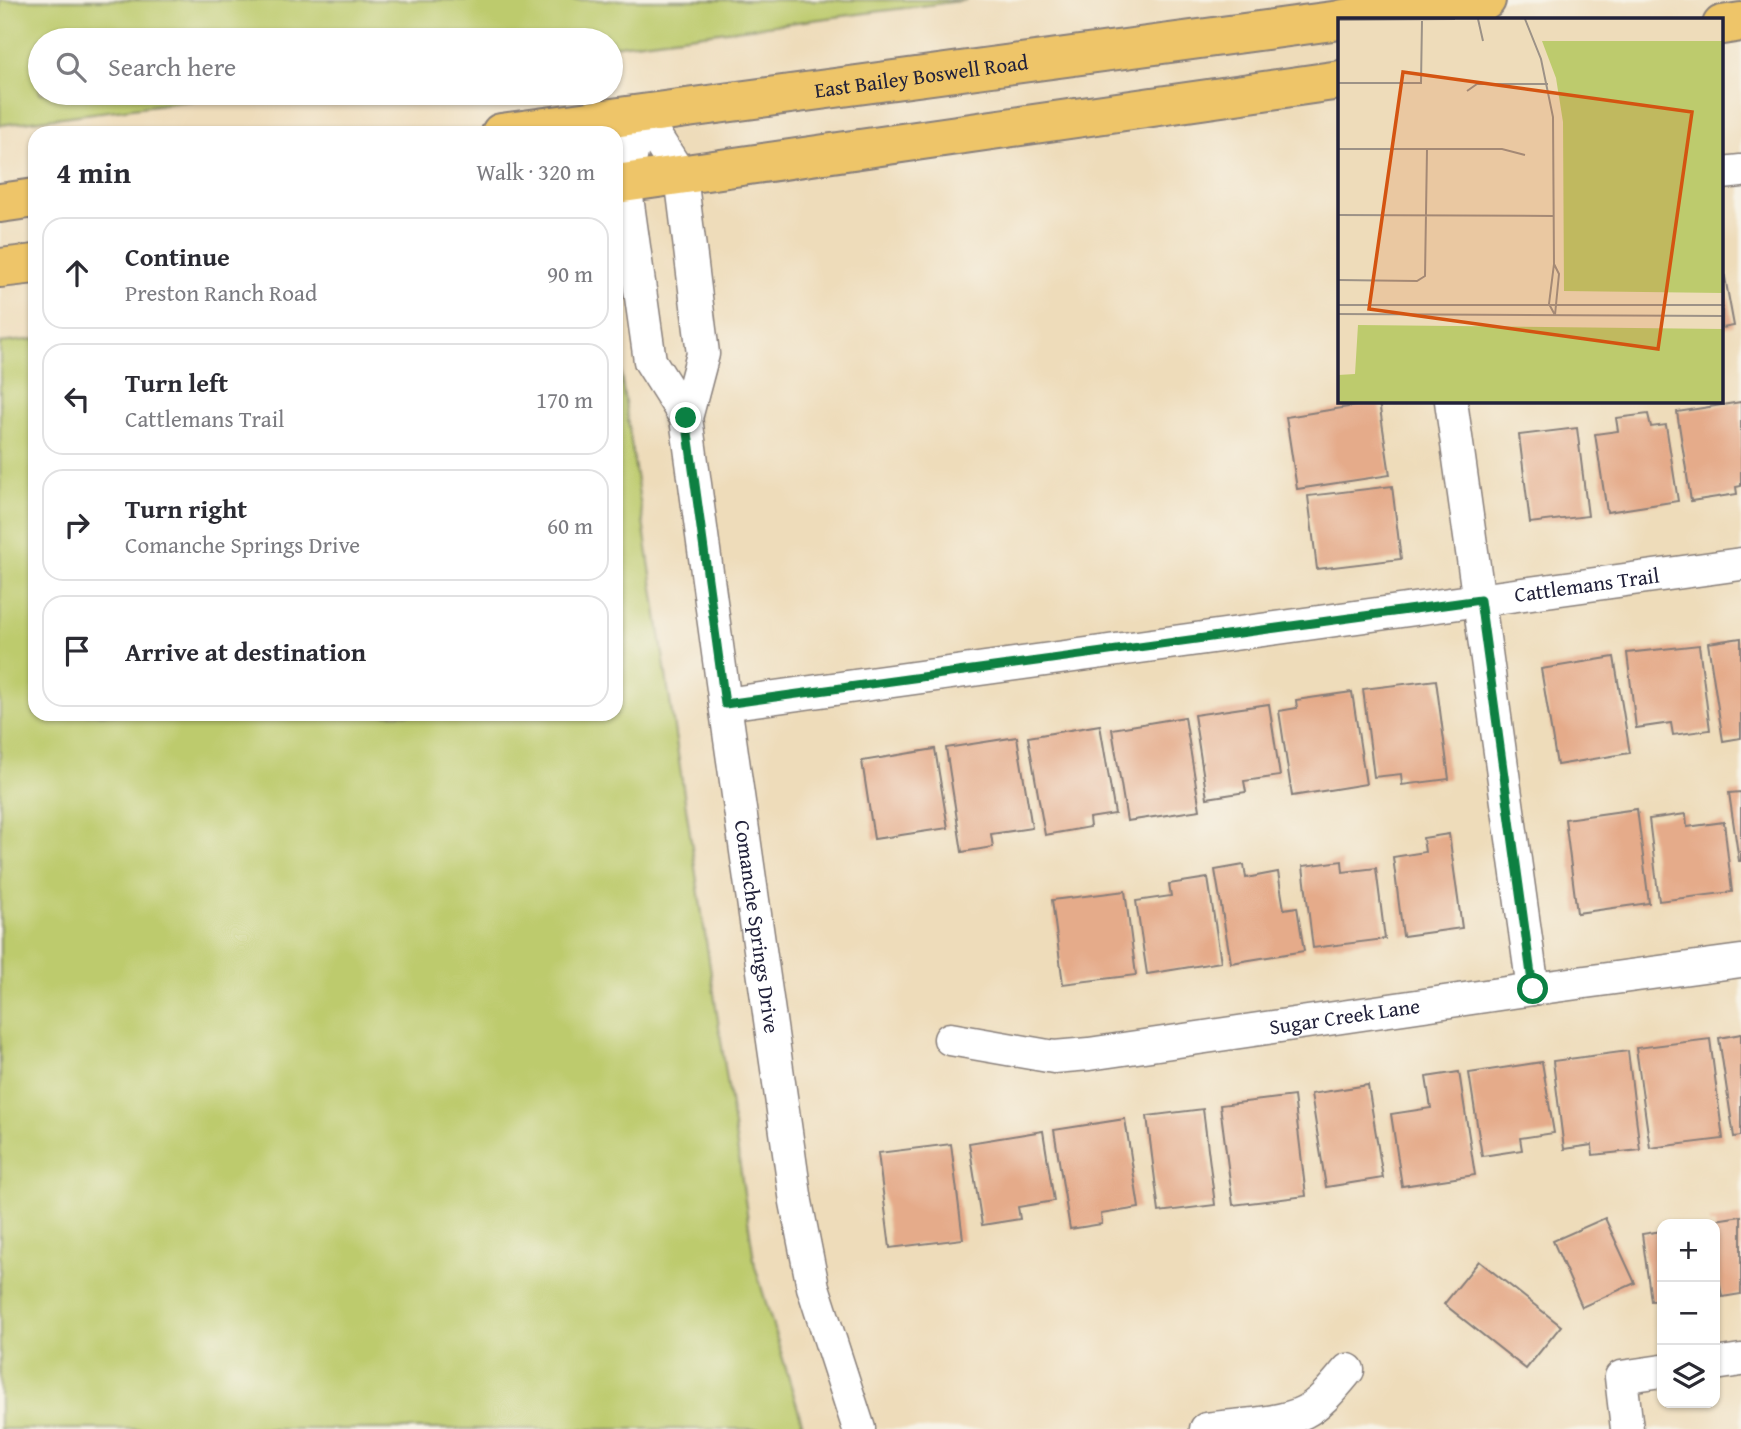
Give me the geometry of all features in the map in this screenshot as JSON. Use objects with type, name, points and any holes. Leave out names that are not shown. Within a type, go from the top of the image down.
[{"type":"main road","name":"East Bailey Boswell Road","points":[[1350,18],[1486,0]]},
{"type":"main road","name":"East Bailey Boswell Road","points":[[553,126],[1338,20]]},
{"type":"main road","points":[[623,183],[1338,80]]},
{"type":"main road","points":[[0,203],[28,199]]},
{"type":"main road","points":[[0,268],[28,265]]},
{"type":"street","name":"Comanche Springs Drive","points":[[641,114],[681,176],[703,354],[686,418],[725,704],[796,1202],[813,1287],[859,1429]]},
{"type":"street","name":"Comanche Springs Drive","points":[[623,176],[641,114]]},
{"type":"street","name":"Comanche Springs Drive","points":[[623,195],[650,361],[686,418]]},
{"type":"street","points":[[1451,402],[1533,989]]},
{"type":"street","name":"Cattlemans Trail","points":[[725,704],[1741,564]]},
{"type":"street","name":"Sugar Creek Lane","points":[[950,1039],[1054,1057],[1088,1054],[1741,961]]},
{"type":"street","points":[[1720,1363],[1741,1360]]},
{"type":"street","points":[[1206,1429],[1289,1417],[1305,1412],[1322,1399],[1348,1370]]},
{"type":"street","points":[[1627,1429],[1621,1377],[1657,1372]]},
{"type":"green space","points":[[0,0],[967,0],[623,44],[623,28],[28,28],[28,105],[156,105],[0,125]]},
{"type":"green space","points":[[28,340],[28,721],[623,721],[623,389],[755,1266],[804,1429],[0,1429],[0,343]]},
{"type":"building","points":[[1724,272],[1734,326],[1724,328]]},
{"type":"building","points":[[1379,402],[1390,475],[1297,489],[1286,417]]},
{"type":"building","points":[[1741,402],[1741,486],[1736,487],[1737,494],[1691,501],[1677,412]]},
{"type":"building","points":[[1648,414],[1651,427],[1666,425],[1678,501],[1607,512],[1595,434],[1618,431],[1616,418]]},
{"type":"building","points":[[1577,428],[1588,516],[1530,523],[1519,435]]},
{"type":"building","points":[[1392,486],[1401,559],[1317,569],[1308,496]]},
{"type":"building","points":[[1741,638],[1741,738],[1723,741],[1708,643]]},
{"type":"building","points":[[1699,645],[1710,730],[1673,735],[1671,723],[1636,728],[1627,653]]},
{"type":"building","points":[[1614,657],[1630,753],[1557,765],[1541,669]]},
{"type":"building","points":[[1436,680],[1449,779],[1402,785],[1401,774],[1374,777],[1363,689]]},
{"type":"building","points":[[1352,692],[1366,784],[1292,796],[1279,711],[1297,708],[1296,700]]},
{"type":"building","points":[[1269,704],[1280,776],[1244,781],[1246,792],[1207,798],[1194,715]]},
{"type":"building","points":[[1185,717],[1200,810],[1127,821],[1112,729]]},
{"type":"building","points":[[1100,725],[1115,814],[1089,818],[1090,827],[1045,835],[1028,737]]},
{"type":"building","points":[[1017,737],[1032,828],[991,834],[993,847],[962,852],[946,748]]},
{"type":"building","points":[[935,749],[948,828],[874,839],[862,761]]},
{"type":"building","points":[[1741,792],[1741,861],[1739,861],[1729,793]]},
{"type":"building","points":[[1637,809],[1649,903],[1577,913],[1565,819]]},
{"type":"building","points":[[1686,814],[1687,827],[1724,822],[1732,892],[1659,901],[1649,819]]},
{"type":"building","points":[[1449,834],[1462,928],[1403,936],[1393,857],[1425,852],[1423,838]]},
{"type":"building","points":[[1342,861],[1343,872],[1376,868],[1385,939],[1313,948],[1303,866]]},
{"type":"building","points":[[1244,865],[1246,878],[1278,872],[1284,909],[1297,907],[1304,951],[1231,963],[1215,870]]},
{"type":"building","points":[[1208,878],[1221,962],[1147,974],[1136,901],[1171,896],[1169,884]]},
{"type":"building","points":[[1125,891],[1136,975],[1063,984],[1052,900]]},
{"type":"building","points":[[1741,1034],[1741,1136],[1734,1137],[1719,1038]]},
{"type":"building","points":[[1710,1039],[1723,1139],[1650,1148],[1636,1048]]},
{"type":"building","points":[[1628,1051],[1640,1150],[1593,1155],[1592,1145],[1564,1149],[1553,1061]]},
{"type":"building","points":[[1542,1062],[1554,1133],[1520,1138],[1522,1150],[1482,1156],[1469,1073]]},
{"type":"building","points":[[1459,1072],[1475,1175],[1402,1186],[1391,1114],[1431,1108],[1426,1077]]},
{"type":"building","points":[[1368,1085],[1383,1178],[1326,1187],[1311,1094]]},
{"type":"building","points":[[1294,1096],[1306,1196],[1233,1205],[1220,1105]]},
{"type":"building","points":[[1203,1109],[1215,1205],[1159,1212],[1147,1116]]},
{"type":"building","points":[[1125,1119],[1139,1208],[1101,1214],[1102,1224],[1070,1229],[1054,1130]]},
{"type":"building","points":[[1043,1131],[1054,1201],[1018,1207],[1020,1219],[982,1225],[969,1143]]},
{"type":"building","points":[[951,1144],[963,1239],[890,1248],[878,1153]]},
{"type":"building","points":[[1741,1216],[1741,1294],[1722,1297],[1720,1285],[1720,1219]]},
{"type":"building","points":[[1605,1218],[1635,1283],[1582,1307],[1553,1241]]},
{"type":"building","points":[[1657,1232],[1657,1300],[1651,1301],[1642,1234]]},
{"type":"building","points":[[1479,1261],[1561,1326],[1526,1369],[1444,1304]]},
{"type":"route","points":[[686,418],[725,704],[1480,600],[1533,989]]}]
